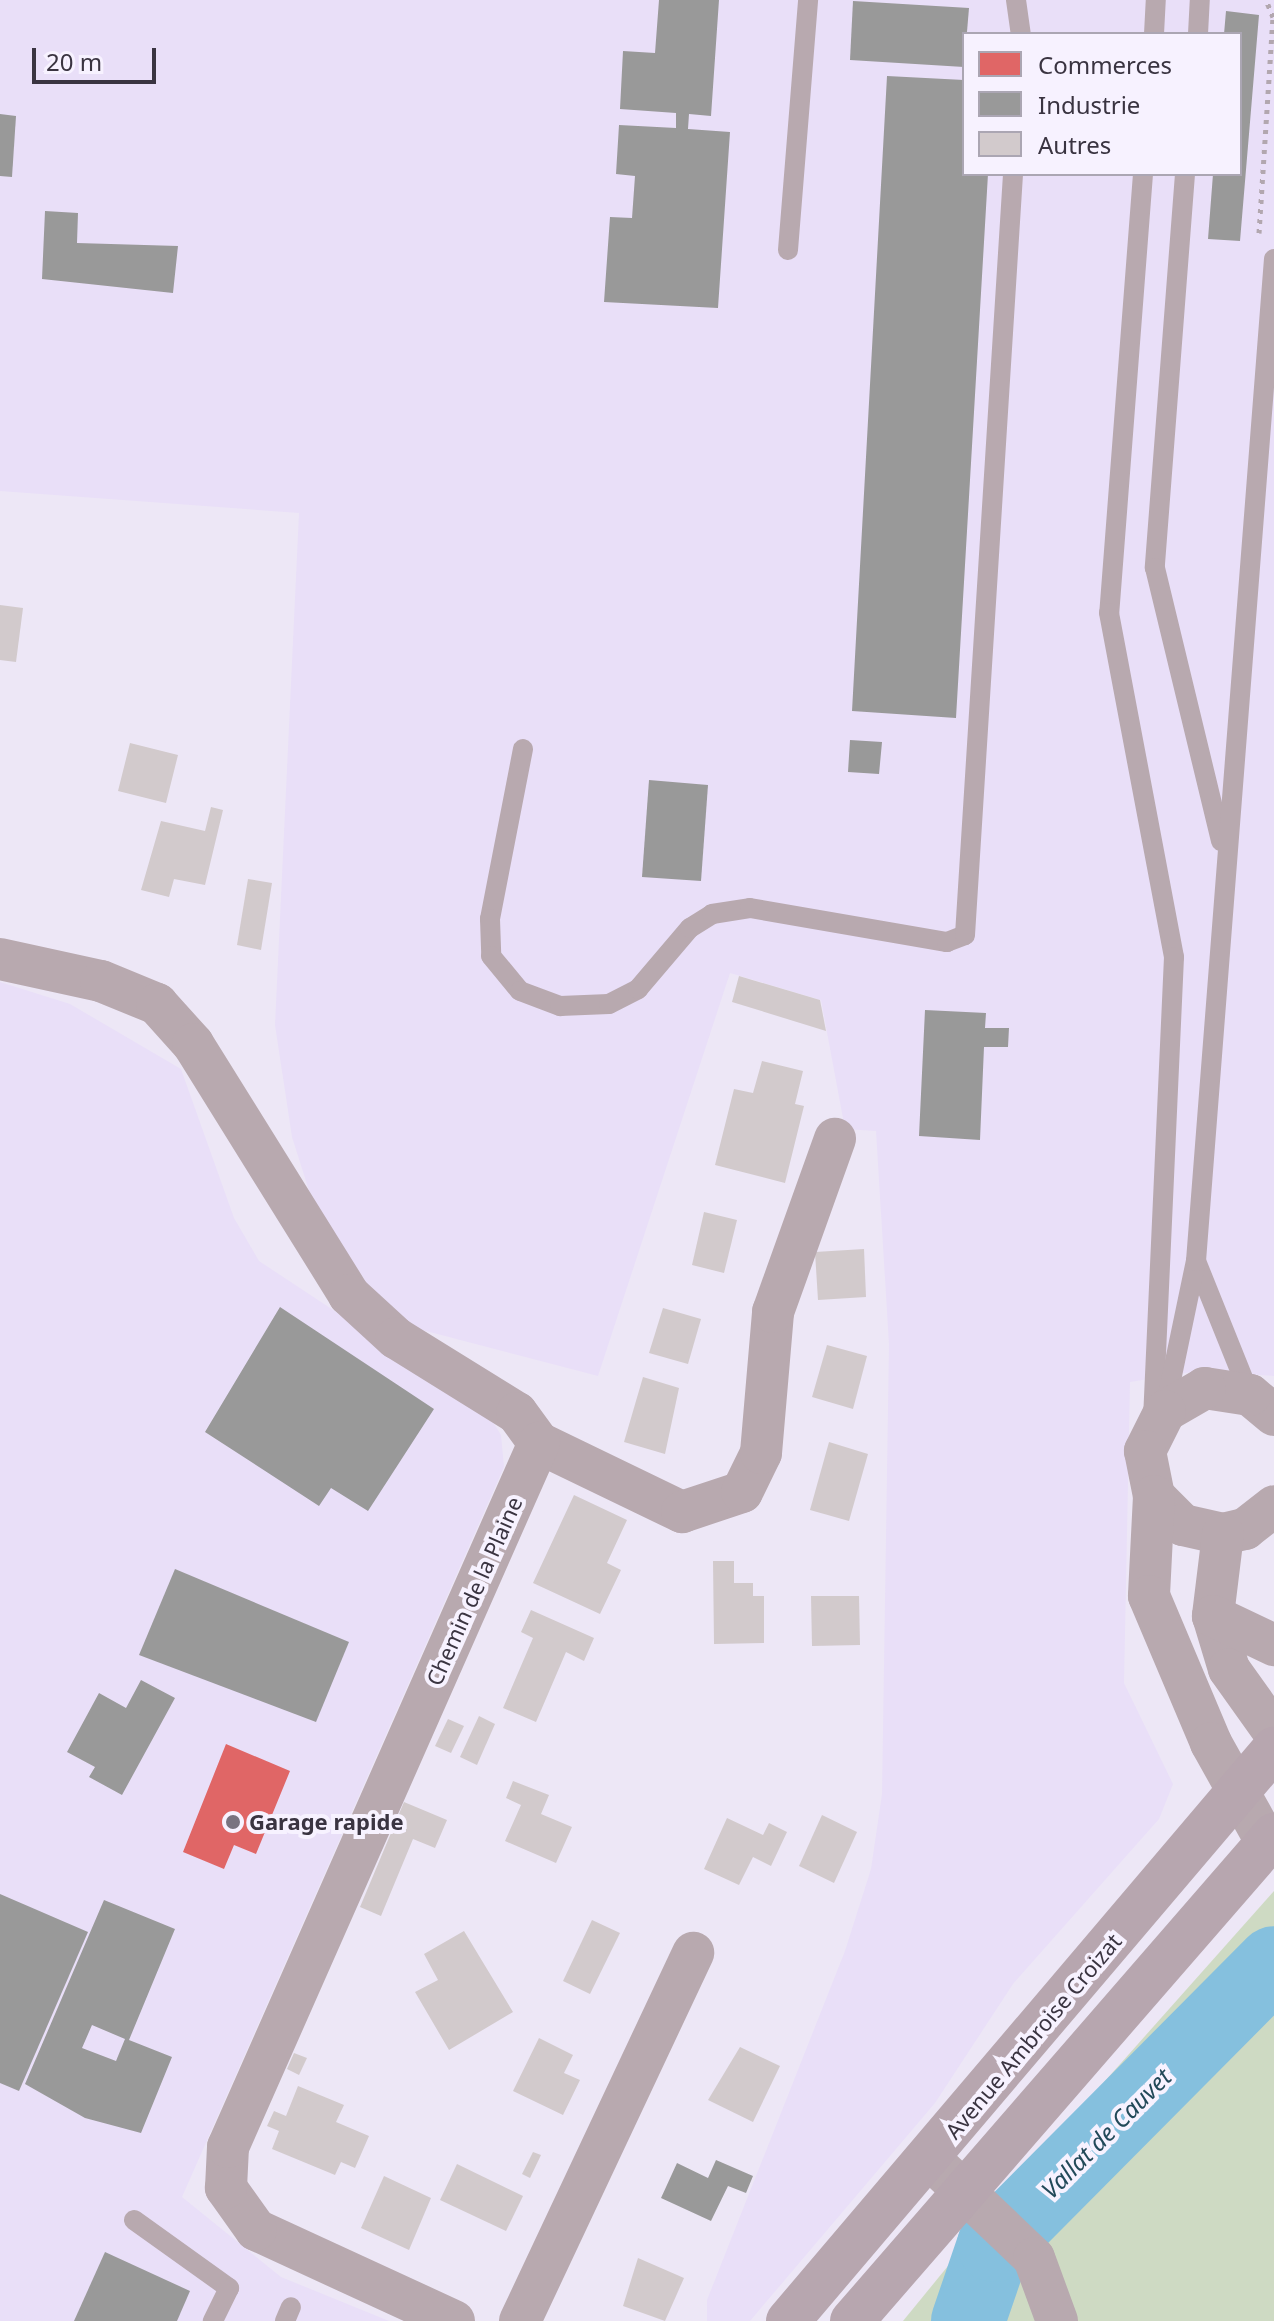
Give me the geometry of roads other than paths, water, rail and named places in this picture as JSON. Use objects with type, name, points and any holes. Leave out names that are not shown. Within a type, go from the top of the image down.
[{"type":"main road","name":"Avenue Ambroise Croizat","points":[[788,2321],[931,2160],[1274,1749]]},
{"type":"main road","points":[[852,2321],[994,2217],[1270,1839]]},
{"type":"street","points":[[0,959],[101,981],[157,1004],[193,1044],[349,1295],[396,1338],[517,1413],[539,1443],[682,1512],[742,1492],[763,1440],[773,1312],[835,1139]]},
{"type":"street","points":[[1262,1405],[1205,1388],[1158,1419],[1145,1462],[1154,1496],[1149,1596],[1236,1793],[1270,1839]]},
{"type":"street","name":"Chemin de la Plaine","points":[[454,2321],[256,2230],[226,2188],[228,2147],[539,1443]]},
{"type":"street","points":[[1154,1496],[1183,1525],[1223,1534],[1245,1529],[1274,1506]]},
{"type":"street","points":[[1223,1534],[1213,1616],[1229,1669],[1274,1732]]},
{"type":"street","points":[[1213,1616],[1274,1645]]},
{"type":"street","points":[[520,2321],[693,1953]]},
{"type":"street","points":[[931,2160],[1034,2258],[1057,2321]]},
{"type":"lane","points":[[788,250],[808,0]]},
{"type":"lane","points":[[1016,0],[1021,32]]},
{"type":"lane","points":[[1154,32],[1156,0]]},
{"type":"lane","points":[[1198,32],[1200,0]]},
{"type":"lane","points":[[523,749],[490,919],[491,956],[520,991],[560,1006],[609,1004],[638,989],[690,928],[712,914],[750,908],[947,942],[965,935],[1013,176]]},
{"type":"lane","points":[[1143,176],[1109,613],[1174,957],[1158,1419]]},
{"type":"lane","points":[[1185,176],[1155,568],[1226,861]]},
{"type":"lane","points":[[1158,1419],[1196,1261],[1274,259]]},
{"type":"lane","points":[[1196,1261],[1262,1405]]},
{"type":"lane","points":[[134,2220],[229,2288],[213,2321]]},
{"type":"waterway","name":"Vallat de Cauvet","points":[[968,2321],[994,2245],[1274,1963]]},
{"type":"place","name":"Garage rapide","points":[[233,1822]]}]
